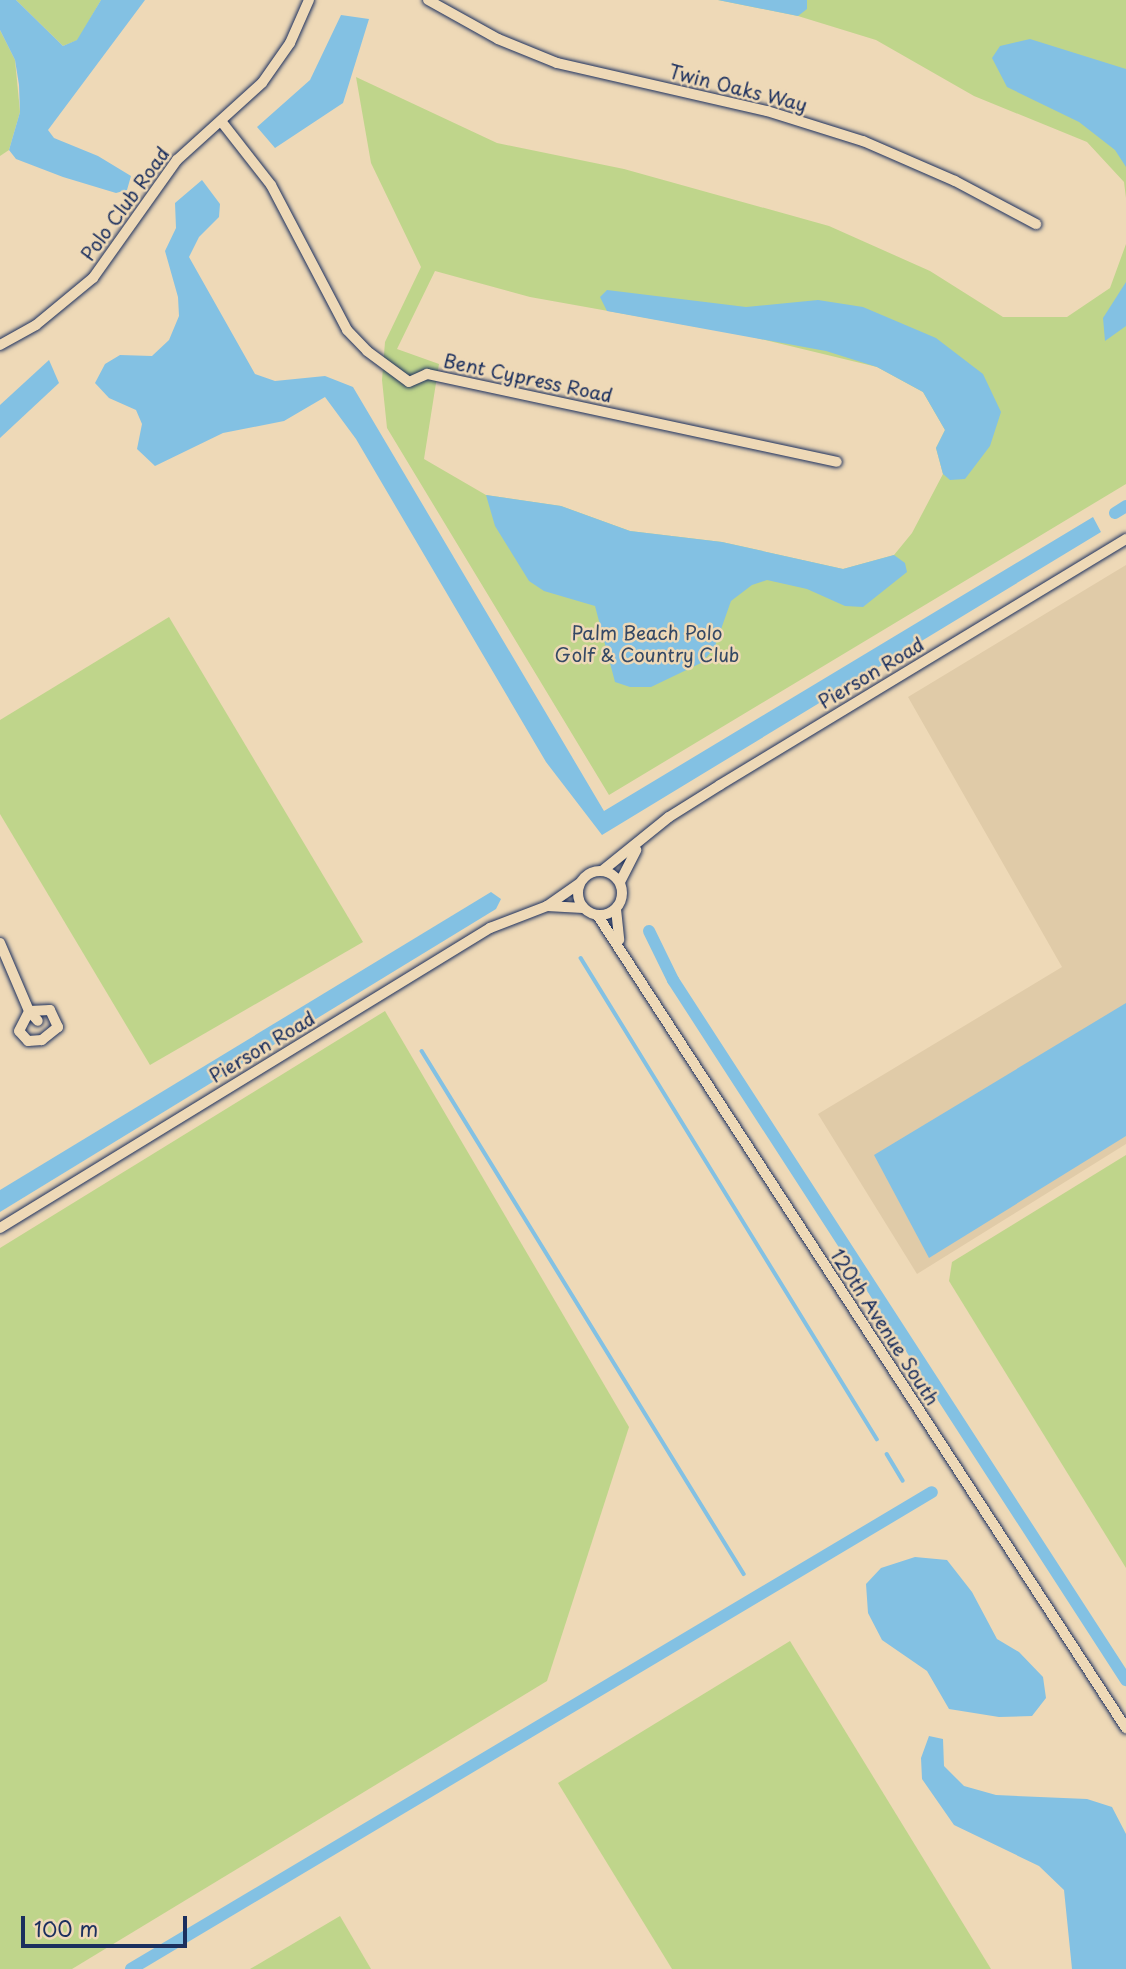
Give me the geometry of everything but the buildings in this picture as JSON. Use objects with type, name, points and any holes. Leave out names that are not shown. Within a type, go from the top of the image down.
[{"type":"street","name":"Polo Club Road","points":[[0,345],[36,325],[93,278],[164,175],[280,60],[309,0]]},
{"type":"street","name":"Twin Oaks Way","points":[[428,0],[498,39],[557,63],[767,111],[863,141],[955,181],[1035,224]]},
{"type":"street","name":"Bent Cypress Road","points":[[221,121],[271,185],[348,330],[367,351],[409,382],[427,374],[837,462]]},
{"type":"street","name":"Pierson Road","points":[[602,871],[639,844],[669,817],[1126,539]]},
{"type":"street","name":"Pierson Road","points":[[620,882],[639,844]]},
{"type":"street","points":[[602,871],[620,882],[623,893],[616,909],[598,916],[583,908],[580,883],[587,875],[602,871]]},
{"type":"street","name":"Pierson Road","points":[[0,1228],[490,928],[547,906],[580,883]]},
{"type":"street","name":"Pierson Road","points":[[547,906],[583,908]]},
{"type":"street","name":"120th Avenue South","points":[[616,909],[619,943]]},
{"type":"street","name":"120th Avenue South","points":[[598,916],[619,943],[1126,1728]]},
{"type":"street","points":[[0,943],[29,1011],[38,1021]]},
{"type":"shaded area","points":[[1126,565],[1126,1144],[917,1274],[818,1114],[1062,967],[908,697]]},
{"type":"green space","points":[[16,0],[101,0],[78,40],[63,46]]},
{"type":"green space","points":[[718,0],[1126,0],[1126,198],[1124,182],[1087,142],[974,96],[876,40],[798,16]]},
{"type":"green space","points":[[0,30],[15,60],[20,112],[9,150],[0,156]]},
{"type":"green space","name":"Palm Beach Polo Golf & Country Club","points":[[356,77],[497,143],[624,169],[829,226],[930,271],[1003,317],[1067,317],[1110,288],[1126,244],[1126,484],[609,795],[387,428],[382,380],[385,342],[421,267],[371,163]],"holes":[[[435,271],[530,297],[748,336],[877,367],[923,392],[945,430],[936,448],[943,474],[912,533],[894,555],[843,569],[722,542],[630,531],[561,506],[486,495],[424,459],[439,364],[397,349]]]},
{"type":"green space","points":[[169,617],[363,942],[150,1065],[0,814],[0,720]]},
{"type":"green space","points":[[385,1011],[629,1427],[547,1681],[72,1969],[0,1969],[0,1248]]},
{"type":"green space","points":[[1126,1155],[1126,1568],[949,1281],[952,1262]]},
{"type":"green space","points":[[790,1641],[991,1969],[672,1969],[558,1783]]},
{"type":"green space","points":[[340,1916],[371,1969],[250,1969]]},
{"type":"water","points":[[0,0],[16,0],[63,46],[77,40],[101,0],[145,0],[48,130],[54,138],[98,156],[131,176],[127,190],[116,193],[63,177],[16,159],[9,150],[20,112],[19,85],[15,60],[0,30]]},
{"type":"water","points":[[718,0],[807,0],[807,9],[798,16]]},
{"type":"water","points":[[341,15],[369,19],[343,103],[275,148],[257,127],[310,80]]},
{"type":"water","points":[[1030,39],[1126,69],[1126,167],[1115,150],[1079,122],[1007,87],[992,58],[1000,46]]},
{"type":"water","points":[[202,180],[220,204],[219,217],[199,237],[189,257],[255,374],[275,381],[325,376],[353,387],[604,811],[1093,517],[1101,532],[602,835],[546,762],[356,439],[325,397],[284,421],[223,433],[155,466],[137,449],[142,424],[136,410],[109,398],[95,383],[105,364],[120,355],[152,356],[169,340],[179,316],[178,297],[165,251],[176,228],[175,203]]},
{"type":"water","points":[[1126,282],[1126,326],[1105,341],[1103,318]]},
{"type":"water","points":[[607,290],[746,307],[818,300],[863,307],[936,338],[983,374],[1001,412],[990,446],[965,479],[950,480],[943,474],[936,448],[945,430],[923,392],[877,367],[826,351],[607,311],[600,297]]},
{"type":"water","points":[[49,360],[59,383],[0,438],[0,405]]},
{"type":"water","points":[[486,495],[561,506],[630,531],[722,542],[843,569],[894,555],[905,563],[907,572],[863,607],[845,606],[807,589],[767,580],[752,585],[731,601],[714,649],[701,663],[651,687],[630,687],[615,682],[595,606],[544,591],[529,581],[495,526]]},
{"type":"water","points":[[491,892],[501,899],[496,909],[0,1212],[0,1190]]},
{"type":"water","points":[[1126,1003],[1126,1136],[929,1258],[874,1155]]},
{"type":"water","points":[[915,1557],[947,1560],[972,1592],[997,1639],[1019,1652],[1043,1677],[1046,1698],[1032,1716],[999,1717],[949,1709],[927,1671],[882,1640],[868,1613],[866,1584],[881,1568]]},
{"type":"water","points":[[929,1736],[943,1739],[944,1766],[964,1786],[996,1795],[1087,1799],[1112,1807],[1126,1834],[1126,1969],[1072,1969],[1064,1890],[1039,1866],[954,1825],[922,1779],[921,1758]]},
{"type":"waterway","points":[[1115,513],[1126,506]]},
{"type":"waterway","points":[[649,931],[673,980],[1126,1680]]},
{"type":"waterway","points":[[581,958],[877,1439]]},
{"type":"waterway","points":[[422,1051],[744,1574]]},
{"type":"waterway","points":[[887,1454],[903,1481]]},
{"type":"waterway","points":[[131,1969],[932,1492]]}]
